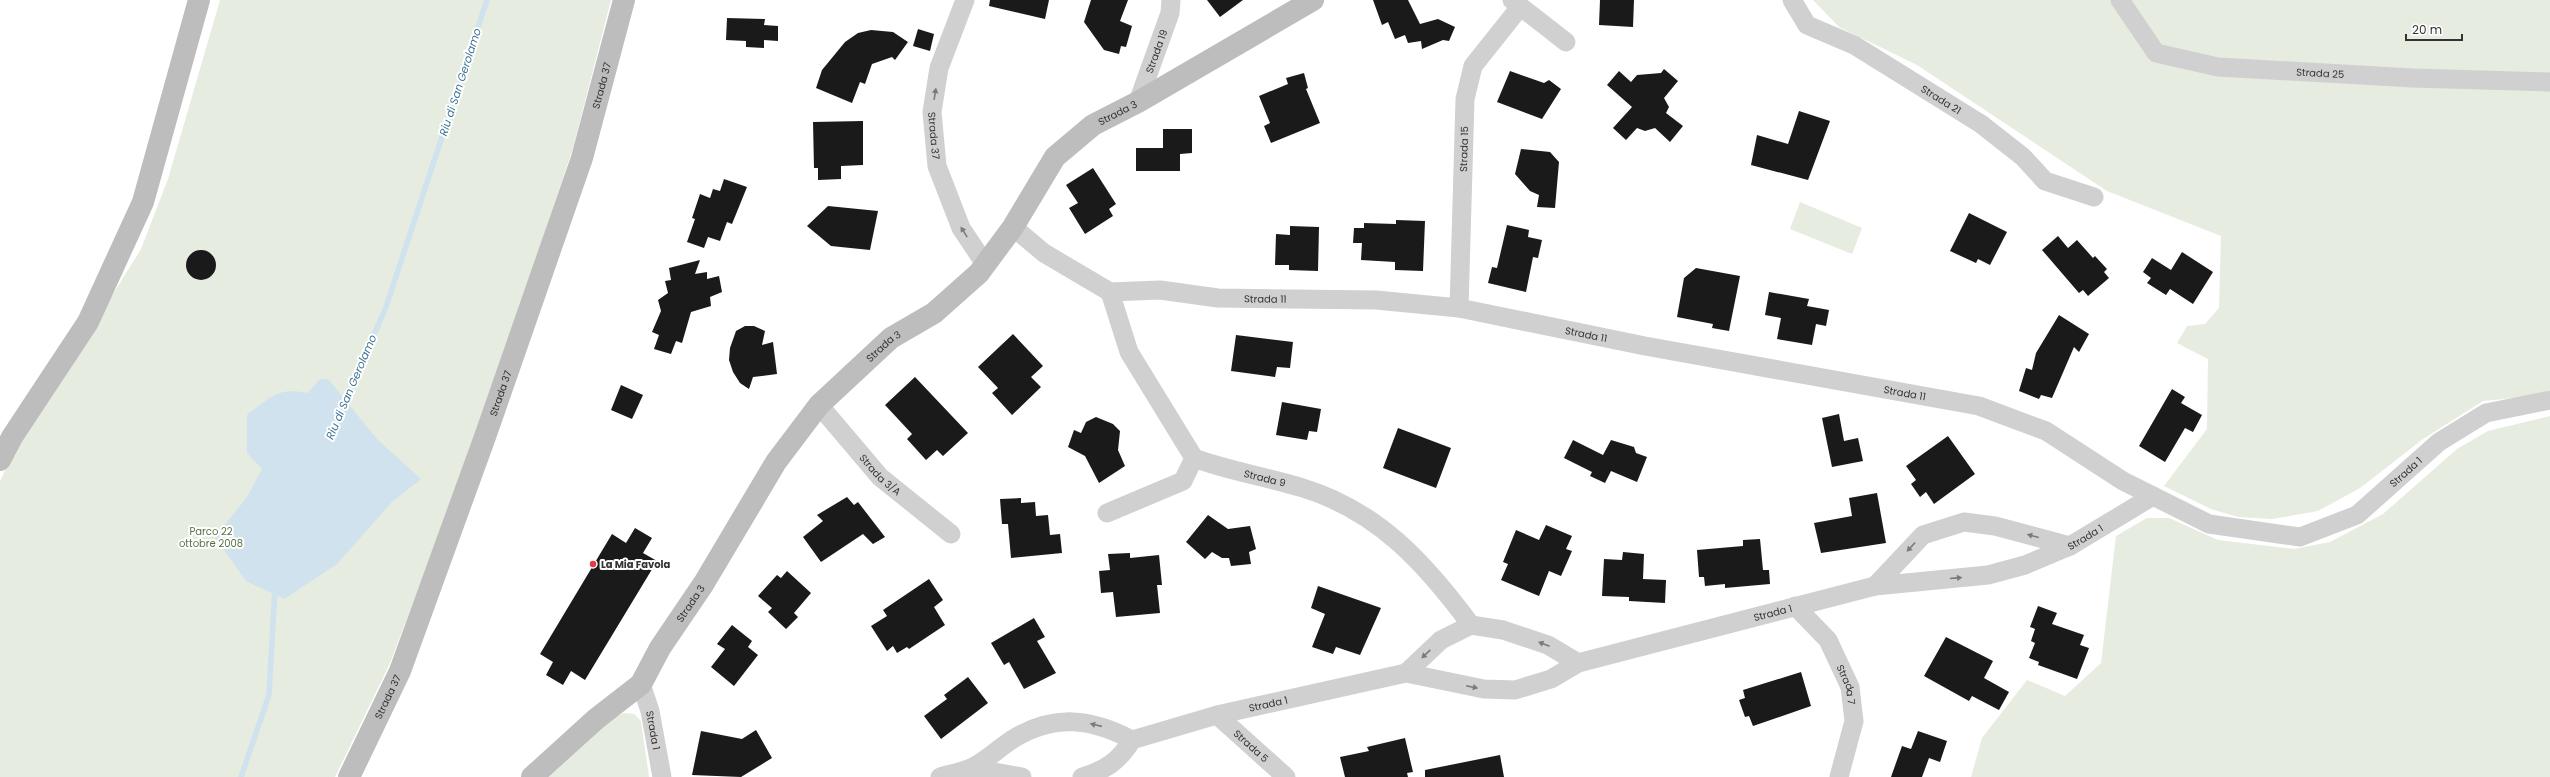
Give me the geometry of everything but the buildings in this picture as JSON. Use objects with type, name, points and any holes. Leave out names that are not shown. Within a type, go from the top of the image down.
[{"type":"street","points":[[0,460],[12,437],[88,322],[142,202],[199,0]]},
{"type":"street","name":"Strada 37","points":[[349,777],[400,671],[486,434],[582,158],[624,0]]},
{"type":"street","name":"Strada 37","points":[[965,0],[939,68],[932,112],[937,166],[961,228],[985,264]]},
{"type":"street","name":"Strada 19","points":[[1138,102],[1170,13],[1171,0]]},
{"type":"street","name":"Strada 3","points":[[532,777],[596,719],[641,684],[660,648],[704,583],[776,462],[819,405],[892,338],[934,313],[985,264],[1013,228],[1056,157],[1093,125],[1138,102],[1313,0]]},
{"type":"street","name":"Strada 21","points":[[1792,0],[1807,25],[1854,45],[1981,124],[2022,157],[2045,181],[2094,197]]},
{"type":"street","name":"Strada 25","points":[[2120,0],[2156,53],[2218,67],[2413,78],[2550,82]]},
{"type":"street","name":"Strada 15","points":[[1459,308],[1465,99],[1473,66],[1516,4],[1566,42]]},
{"type":"street","points":[[1013,228],[1044,253],[1110,292],[1129,352],[1194,458],[1183,481],[1107,513]]},
{"type":"street","name":"Strada 11","points":[[1110,292],[1160,290],[1218,298],[1376,300],[1459,308],[1645,346],[1979,406],[2046,431],[2123,481],[2153,496]]},
{"type":"street","name":"Strada 1","points":[[1132,740],[1216,715],[1406,672],[1484,689],[1515,690],[1551,679],[1578,663],[1875,586],[1988,575],[2025,565],[2070,546],[2153,496],[2209,524],[2300,537],[2357,515],[2439,442],[2486,413],[2550,400]]},
{"type":"street","name":"Strada 3/A","points":[[819,405],[880,476],[951,534]]},
{"type":"street","name":"Strada 9","points":[[1194,458],[1303,488],[1346,506],[1376,522],[1409,551],[1452,599],[1471,625]]},
{"type":"street","points":[[1875,586],[1923,535],[1964,522],[1995,526],[2070,546]]},
{"type":"street","name":"Strada 7","points":[[1795,606],[1828,640],[1850,687],[1854,721],[1839,777]]},
{"type":"street","points":[[1471,625],[1503,630],[1548,645],[1578,663]]},
{"type":"street","name":"Strada 1","points":[[1406,672],[1441,640],[1471,625]]},
{"type":"street","name":"Strada 1","points":[[641,684],[650,711],[662,777]]},
{"type":"street","name":"Strada 5","points":[[1216,715],[1286,777]]},
{"type":"street","points":[[940,777],[972,768],[1014,738],[1050,724],[1076,720],[1109,728],[1132,740],[1121,757],[1102,771],[1082,777]]},
{"type":"street","points":[[972,768],[1022,777]]},
{"type":"green space","name":"Parco 22 ottobre 2008","points":[[220,0],[611,0],[573,148],[478,432],[390,663],[335,777],[0,777],[0,481],[10,460],[141,249],[168,179]]},
{"type":"green space","points":[[1813,0],[2550,0],[2550,390],[2525,397],[2483,401],[2423,439],[2360,488],[2318,511],[2272,519],[2238,517],[2211,509],[2164,486],[2207,429],[2208,359],[2177,343],[2187,326],[2205,324],[2219,308],[2221,236],[2107,191],[1917,65],[1839,27]]},
{"type":"green space","points":[[1800,202],[1862,228],[1852,254],[1790,229]]},
{"type":"green space","points":[[2550,416],[2550,777],[1971,777],[1982,738],[2027,680],[2065,696],[2101,663],[2116,536],[2147,518],[2169,518],[2218,540],[2294,549],[2330,542],[2383,514],[2457,449],[2488,431]]},
{"type":"green space","points":[[624,713],[634,714],[641,721],[649,777],[547,777],[607,721]]},
{"type":"water","points":[[320,379],[328,379],[378,440],[421,479],[392,502],[337,564],[284,599],[246,581],[215,537],[247,497],[262,469],[247,453],[247,415],[275,395],[289,391],[308,393]]},
{"type":"waterway","name":"Riu di San Gerolamo","points":[[343,407],[386,307],[487,0]]},
{"type":"waterway","name":"Riu di San Gerolamo","points":[[241,777],[269,695],[275,588]]},
{"type":"place","name":"La Mia Favola","points":[[593,564]]}]
